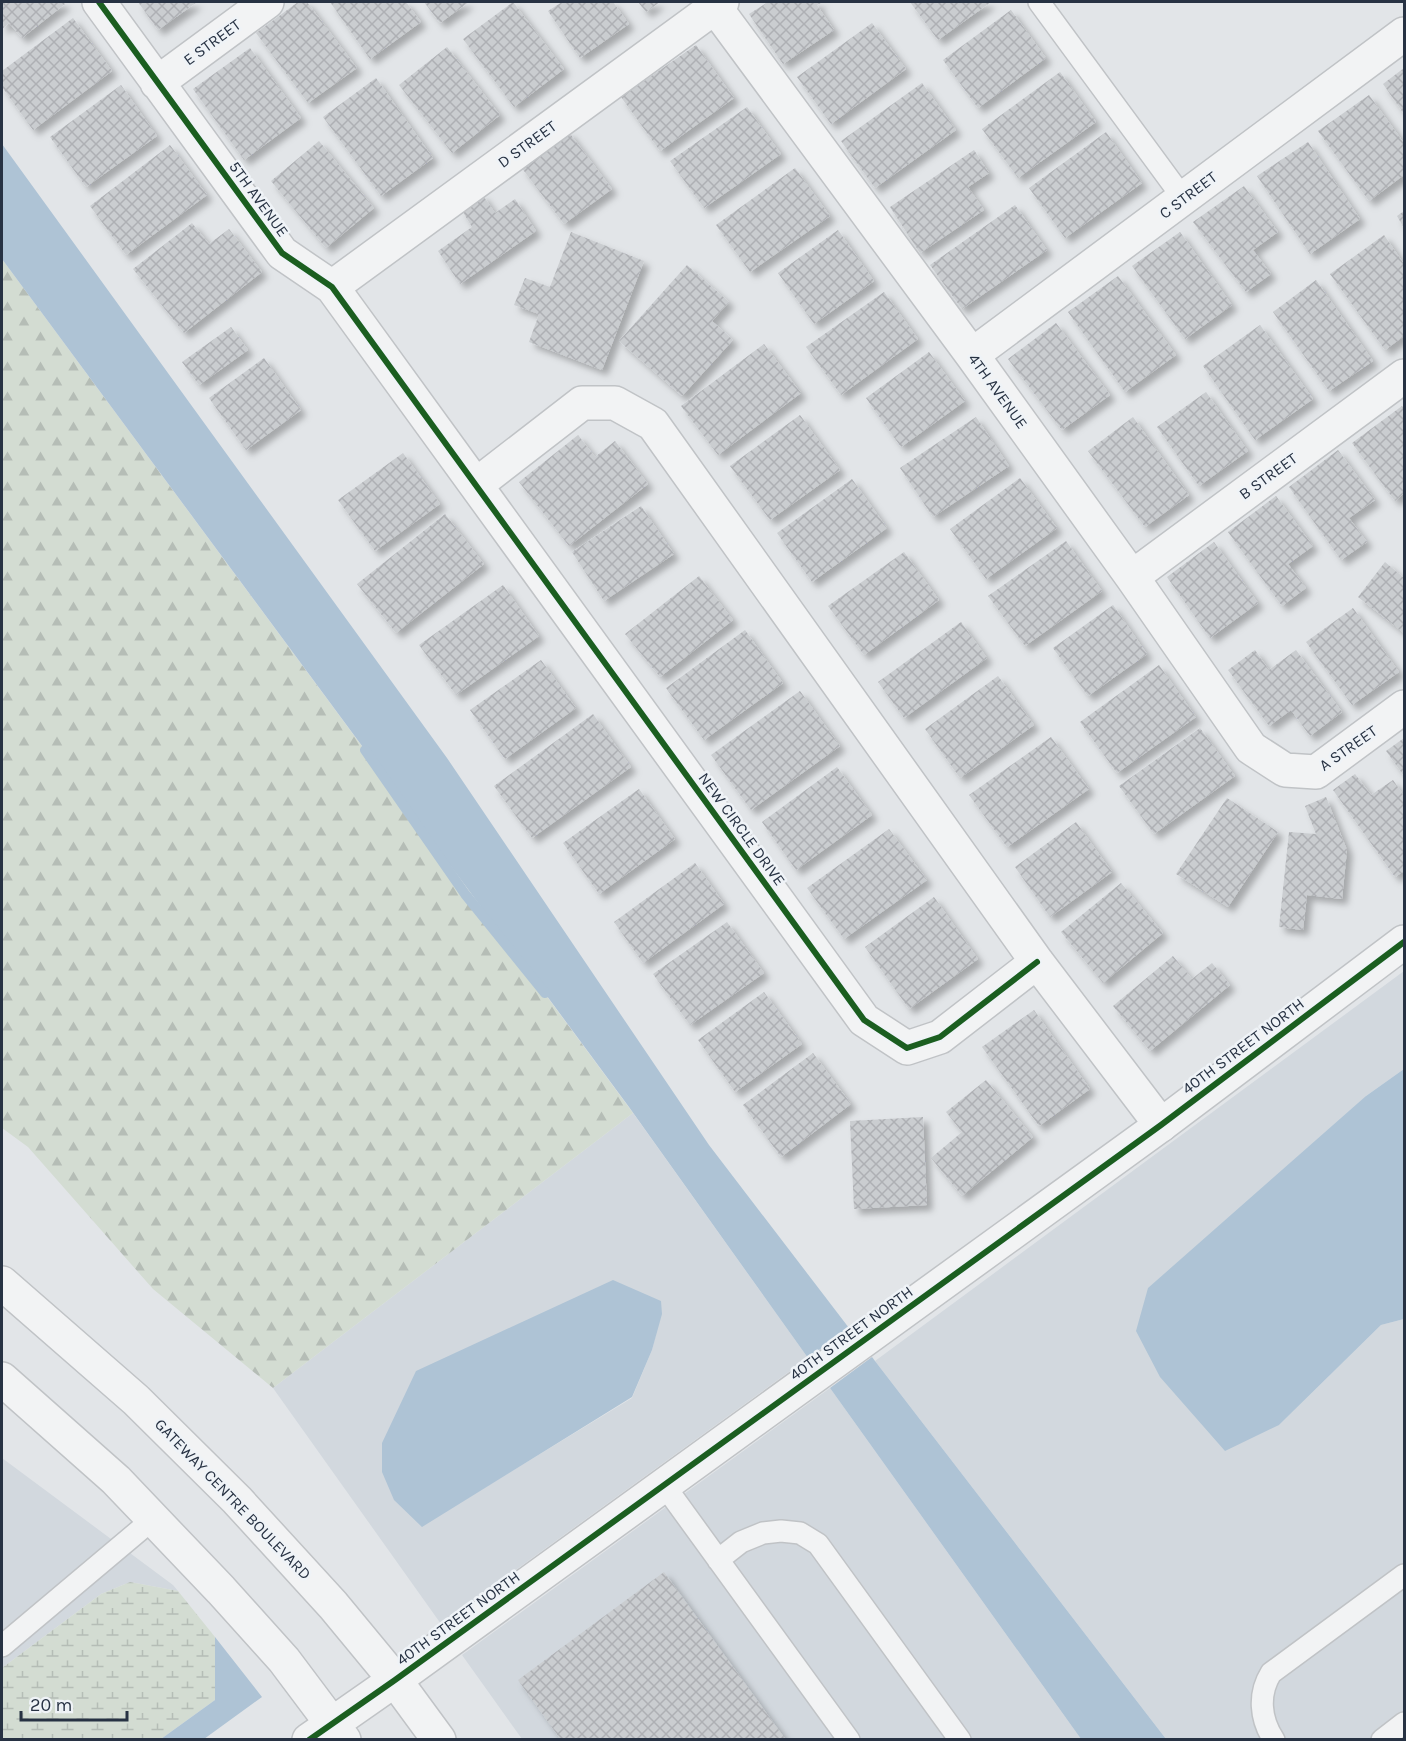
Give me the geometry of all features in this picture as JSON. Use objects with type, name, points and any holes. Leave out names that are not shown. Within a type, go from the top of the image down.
[{"type":"street","name":"5TH AVENUE","points":[[99,2],[282,252],[332,287],[476,485]]},
{"type":"street","name":"E STREET","points":[[157,82],[267,2]]},
{"type":"street","name":"D STREET","points":[[332,287],[718,4]]},
{"type":"street","name":"4TH AVENUE","points":[[718,4],[1132,577],[1251,748],[1285,770]]},
{"type":"street","name":"C STREET","points":[[972,355],[1404,34]]},
{"type":"street","name":"B STREET","points":[[1132,577],[1404,376]]},
{"type":"street","points":[[476,485],[582,403],[615,403],[653,423],[1037,962],[1161,1125]]},
{"type":"street","name":"NEW CIRCLE DRIVE","points":[[476,485],[864,1020],[907,1048],[940,1038],[1037,962]]},
{"type":"street","name":"A STREET","points":[[1285,770],[1316,772],[1404,707]]},
{"type":"street","name":"40TH STREET NORTH","points":[[328,1734],[395,1680],[1161,1125],[1404,942]]},
{"type":"street","name":"GATEWAY CENTRE BOULEVARD","points":[[2,1283],[136,1400],[237,1500],[333,1605],[395,1680],[439,1740]]},
{"type":"street","points":[[2,1379],[116,1480],[221,1590],[284,1660],[328,1734]]},
{"type":"lane","points":[[1039,2],[1183,198]]},
{"type":"lane","points":[[664,1485],[849,1740]]},
{"type":"lane","points":[[2,1646],[153,1519]]},
{"type":"lane","points":[[718,1560],[741,1542],[763,1533],[800,1533],[818,1544],[960,1740]]},
{"type":"lane","points":[[1274,1740],[1266,1728],[1262,1703],[1264,1685],[1271,1673],[1404,1575]]},
{"type":"lane","points":[[1382,1740],[1404,1723]]},
{"type":"shaded area","points":[[1404,971],[1404,1069],[1366,1096],[1279,1425],[1381,1325],[1404,1319],[1404,1739],[1166,1739],[875,1361]]},
{"type":"shaded area","points":[[633,1113],[808,1358],[441,1624],[273,1388]],"holes":[[[661,1314],[652,1350],[632,1398],[422,1526]]]},
{"type":"shaded area","points":[[830,1388],[1081,1739],[522,1739],[462,1655]]},
{"type":"shaded area","points":[[2,1458],[178,1591],[130,1582],[101,1594],[2,1668]]},
{"type":"green space","points":[[2,259],[633,1113],[273,1388],[153,1289],[28,1147],[2,1128]]},
{"type":"green space","points":[[130,1582],[178,1591],[215,1637],[215,1700],[161,1739],[2,1740],[2,1668],[101,1594]]},
{"type":"water","points":[[2,144],[447,758],[709,1145],[849,1328],[808,1358],[629,1107],[2,259]]},
{"type":"water","points":[[1404,1069],[1404,1319],[1381,1325],[1279,1425],[1225,1451],[1160,1377],[1136,1331],[1148,1288],[1366,1096]]},
{"type":"water","points":[[613,1280],[661,1301],[662,1314],[652,1350],[632,1397],[422,1527],[394,1500],[382,1472],[382,1443],[416,1371]]},
{"type":"water","points":[[872,1357],[1166,1739],[1081,1739],[830,1388]]},
{"type":"water","points":[[215,1637],[262,1697],[204,1739],[161,1739],[215,1700]]},
{"type":"building","points":[[2,2],[63,2],[65,4],[22,38],[9,23],[2,29]]},
{"type":"building","points":[[138,2],[197,2],[158,30]]},
{"type":"building","points":[[298,2],[307,2],[357,68],[308,103],[256,33]]},
{"type":"building","points":[[330,2],[406,2],[421,22],[370,59]]},
{"type":"building","points":[[424,2],[469,2],[440,23]]},
{"type":"building","points":[[513,2],[564,69],[514,107],[463,39]]},
{"type":"building","points":[[562,2],[613,2],[629,24],[580,58],[548,11]]},
{"type":"building","points":[[638,2],[660,2],[646,12]]},
{"type":"building","points":[[768,2],[823,2],[817,5],[834,30],[783,64],[749,14]]},
{"type":"building","points":[[910,2],[991,2],[938,40]]},
{"type":"building","points":[[1011,10],[1046,58],[978,108],[943,60]]},
{"type":"building","points":[[73,18],[112,71],[33,130],[2,87],[2,71]]},
{"type":"building","points":[[872,23],[906,69],[831,124],[797,77]]},
{"type":"building","points":[[696,45],[734,98],[660,151],[621,97]]},
{"type":"building","points":[[447,47],[500,115],[452,153],[399,85]]},
{"type":"building","points":[[250,48],[301,118],[244,160],[193,89]]},
{"type":"building","points":[[1404,68],[1404,114],[1383,84]]},
{"type":"building","points":[[1060,72],[1096,122],[1018,178],[982,129]]},
{"type":"building","points":[[376,78],[433,158],[381,196],[323,117]]},
{"type":"building","points":[[922,83],[956,130],[875,188],[841,141]]},
{"type":"building","points":[[121,85],[157,136],[86,187],[50,137]]},
{"type":"building","points":[[1369,95],[1404,143],[1404,175],[1369,201],[1318,131]]},
{"type":"building","points":[[747,107],[781,154],[704,208],[670,161]]},
{"type":"building","points":[[568,131],[612,189],[564,224],[521,167]]},
{"type":"building","points":[[1106,132],[1142,183],[1065,238],[1029,188]]},
{"type":"building","points":[[319,141],[374,208],[326,248],[271,181]]},
{"type":"building","points":[[1308,142],[1360,219],[1310,254],[1257,176]]},
{"type":"building","points":[[170,145],[207,195],[126,255],[90,206]]},
{"type":"building","points":[[974,150],[989,173],[968,187],[984,210],[920,253],[890,207]]},
{"type":"building","points":[[795,168],[830,216],[750,272],[716,225]]},
{"type":"building","points":[[1244,186],[1278,232],[1253,250],[1271,274],[1246,292],[1193,222]]},
{"type":"building","points":[[482,194],[495,213],[515,199],[536,231],[460,284],[438,251],[472,227],[461,209]]},
{"type":"building","points":[[1015,205],[1047,250],[962,309],[930,265]]},
{"type":"building","points":[[1404,211],[1404,228],[1397,216]]},
{"type":"building","points":[[192,223],[209,244],[229,229],[262,272],[184,333],[133,269]]},
{"type":"building","points":[[838,230],[874,281],[814,324],[778,273]]},
{"type":"building","points":[[571,232],[644,261],[602,370],[529,342],[539,314],[514,305],[525,278],[550,287]]},
{"type":"building","points":[[1180,232],[1232,305],[1185,339],[1132,266]]},
{"type":"building","points":[[1384,235],[1404,264],[1404,336],[1385,350],[1330,274]]},
{"type":"building","points":[[687,265],[729,302],[712,321],[733,340],[682,396],[619,341]]},
{"type":"building","points":[[1118,276],[1176,355],[1125,392],[1068,312]]},
{"type":"building","points":[[1316,280],[1373,361],[1329,391],[1273,312]]},
{"type":"building","points":[[884,292],[918,339],[841,395],[806,347]]},
{"type":"building","points":[[1056,323],[1110,395],[1062,430],[1008,359]]},
{"type":"building","points":[[1260,325],[1313,399],[1255,440],[1203,366]]},
{"type":"building","points":[[231,327],[248,350],[199,385],[182,362]]},
{"type":"building","points":[[764,344],[801,393],[718,455],[681,406]]},
{"type":"building","points":[[929,352],[965,401],[901,447],[866,398]]},
{"type":"building","points":[[264,358],[301,410],[246,450],[209,398]]},
{"type":"building","points":[[1206,392],[1248,451],[1199,486],[1157,427]]},
{"type":"building","points":[[1402,406],[1404,409],[1404,493],[1395,501],[1352,443]]},
{"type":"building","points":[[800,415],[840,470],[770,520],[730,466]]},
{"type":"building","points":[[976,417],[1009,466],[933,517],[900,468]]},
{"type":"building","points":[[1133,417],[1189,495],[1145,527],[1088,451]]},
{"type":"building","points":[[578,435],[595,457],[615,441],[648,484],[569,546],[519,482]]},
{"type":"building","points":[[1338,450],[1375,500],[1349,518],[1367,542],[1341,560],[1289,487]]},
{"type":"building","points":[[403,453],[440,504],[375,551],[338,500]]},
{"type":"building","points":[[1020,478],[1057,528],[986,579],[950,529]]},
{"type":"building","points":[[852,479],[887,528],[812,582],[777,533]]},
{"type":"building","points":[[1276,496],[1313,546],[1288,564],[1306,588],[1282,606],[1228,532]]},
{"type":"building","points":[[641,506],[674,554],[604,601],[572,552]]},
{"type":"building","points":[[445,514],[484,564],[396,633],[357,584]]},
{"type":"building","points":[[1066,541],[1102,591],[1025,646],[988,596]]},
{"type":"building","points":[[1214,542],[1258,603],[1210,638],[1167,577]]},
{"type":"building","points":[[904,552],[939,600],[864,655],[828,606]]},
{"type":"building","points":[[1385,562],[1404,578],[1404,633],[1358,597]]},
{"type":"building","points":[[699,576],[733,620],[660,677],[625,634]]},
{"type":"building","points":[[503,585],[539,636],[456,695],[419,645]]},
{"type":"building","points":[[1113,605],[1147,654],[1088,696],[1053,648]]},
{"type":"building","points":[[1353,608],[1399,672],[1352,705],[1306,642]]},
{"type":"building","points":[[961,622],[987,658],[904,718],[878,682]]},
{"type":"building","points":[[745,630],[783,683],[704,740],[666,688]]},
{"type":"building","points":[[1255,650],[1269,670],[1296,650],[1342,712],[1310,736],[1291,710],[1269,726],[1228,670]]},
{"type":"building","points":[[541,660],[576,708],[505,759],[470,710]]},
{"type":"building","points":[[1159,665],[1196,717],[1117,773],[1080,722]]},
{"type":"building","points":[[998,676],[1034,725],[960,778],[925,729]]},
{"type":"building","points":[[800,691],[840,746],[751,810],[711,755]]},
{"type":"building","points":[[593,714],[631,767],[532,838],[494,786]]},
{"type":"building","points":[[1200,728],[1235,776],[1154,834],[1119,786]]},
{"type":"building","points":[[1051,737],[1089,789],[1007,847],[969,795]]},
{"type":"building","points":[[1404,738],[1404,776],[1386,751]]},
{"type":"building","points":[[837,767],[872,815],[796,870],[762,822]]},
{"type":"building","points":[[1355,774],[1371,795],[1393,780],[1404,796],[1404,871],[1395,877],[1333,790]]},
{"type":"building","points":[[639,789],[675,839],[599,894],[563,843]]},
{"type":"building","points":[[1326,797],[1347,850],[1342,899],[1307,895],[1303,930],[1279,927],[1289,832],[1316,834],[1305,806]]},
{"type":"building","points":[[1227,798],[1278,832],[1228,907],[1176,874]]},
{"type":"building","points":[[1076,822],[1112,872],[1050,917],[1015,867]]},
{"type":"building","points":[[889,829],[927,880],[844,939],[807,888]]},
{"type":"building","points":[[695,863],[724,904],[643,963],[614,922]]},
{"type":"building","points":[[1121,883],[1163,933],[1103,983],[1061,932]]},
{"type":"building","points":[[934,897],[978,959],[909,1009],[865,947]]},
{"type":"building","points":[[727,922],[764,973],[690,1025],[653,974]]},
{"type":"building","points":[[1173,956],[1192,979],[1212,963],[1230,985],[1150,1051],[1113,1006]]},
{"type":"building","points":[[764,992],[802,1044],[735,1092],[698,1040]]},
{"type":"building","points":[[1034,1010],[1090,1089],[1039,1126],[982,1047]]},
{"type":"building","points":[[813,1053],[851,1104],[781,1157],[743,1105]]},
{"type":"building","points":[[986,1080],[1033,1137],[962,1196],[931,1158],[962,1132],[946,1112]]},
{"type":"building","points":[[923,1117],[927,1205],[854,1209],[850,1121]]},
{"type":"building","points":[[664,1572],[786,1740],[561,1740],[518,1680]]},
{"type":"waterway","points":[[365,750],[465,894],[545,993]]},
{"type":"cycle path","points":[[99,2],[282,253],[332,287],[864,1020],[907,1048],[940,1037],[1037,962]]},
{"type":"cycle path","points":[[309,1740],[1161,1125],[1404,942]]}]
